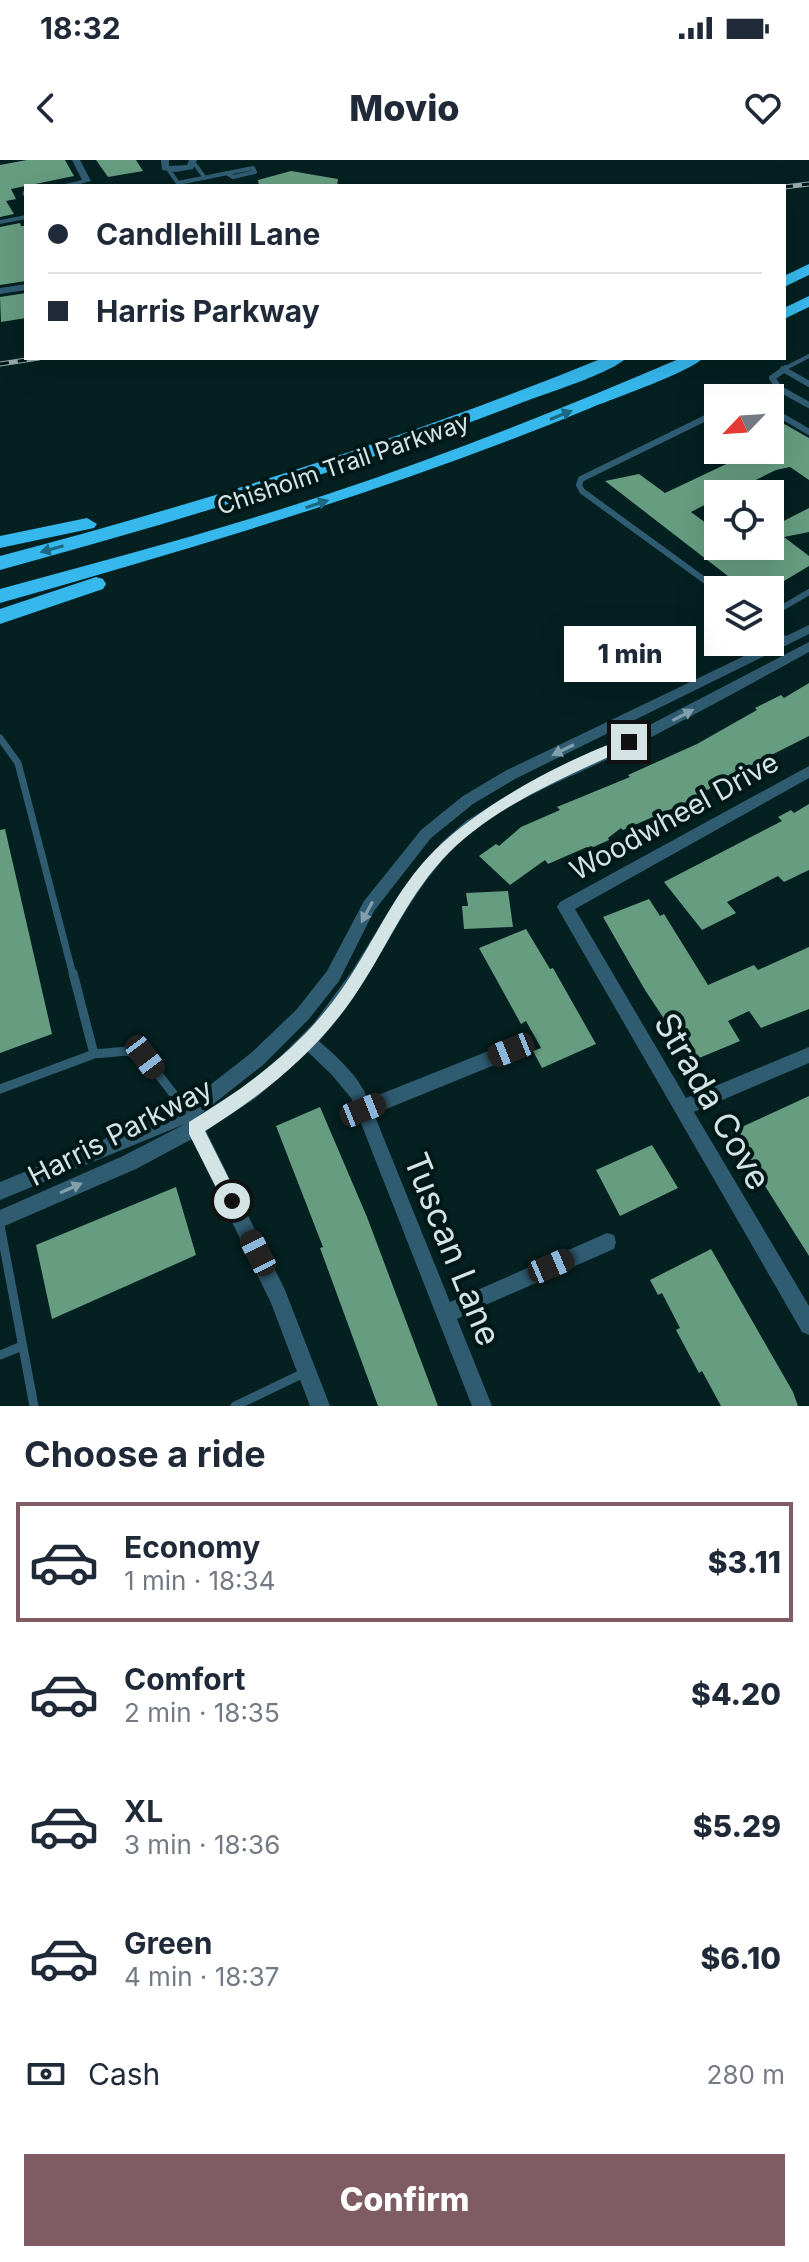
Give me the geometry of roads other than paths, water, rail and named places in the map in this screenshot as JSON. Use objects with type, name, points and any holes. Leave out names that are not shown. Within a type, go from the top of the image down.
[{"type":"highway","points":[[786,281],[809,269]]},
{"type":"highway","points":[[786,313],[809,301]]},
{"type":"highway","name":"Chisholm Trail Parkway","points":[[0,563],[262,488],[469,418],[613,360]]},
{"type":"highway","name":"Chisholm Trail Parkway","points":[[0,596],[276,517],[496,440],[690,360]]},
{"type":"highway","points":[[0,542],[262,488]]},
{"type":"highway","points":[[0,617],[276,517]]},
{"type":"street","points":[[71,184],[87,181],[76,160]]},
{"type":"street","points":[[166,165],[185,169],[193,161]]},
{"type":"street","points":[[0,222],[24,217]]},
{"type":"street","points":[[0,291],[24,287]]},
{"type":"street","name":"Harris Parkway","points":[[0,1191],[239,1101],[283,1066],[349,992],[405,895],[438,855],[472,825],[522,793],[657,728],[801,649],[809,629]]},
{"type":"street","name":"Harris Parkway","points":[[0,1222],[124,1165],[191,1121],[303,1014],[333,976],[369,906],[398,867],[426,834],[468,800],[510,775],[801,649]]},
{"type":"street","name":"Woodwheel Drive","points":[[565,907],[809,771]]},
{"type":"street","name":"Strada Cove","points":[[565,907],[809,1325]]},
{"type":"street","name":"Tuscan Lane","points":[[307,1041],[348,1080],[363,1110],[482,1406]]},
{"type":"street","points":[[363,1110],[511,1050]]},
{"type":"street","points":[[682,1108],[809,1055]]},
{"type":"street","points":[[191,1121],[258,1253],[309,1371],[320,1406]]},
{"type":"street","points":[[446,1315],[607,1242]]},
{"type":"lane","points":[[193,161],[205,178]]},
{"type":"lane","points":[[166,165],[178,183],[205,178],[226,173],[253,168],[255,172],[233,177],[226,173]]},
{"type":"lane","points":[[807,359],[783,369],[772,378],[774,384],[809,405]]},
{"type":"lane","points":[[783,369],[809,384]]},
{"type":"lane","points":[[784,417],[809,432]]},
{"type":"lane","points":[[704,419],[581,479],[579,485],[582,491],[704,580]]},
{"type":"lane","points":[[784,607],[809,592]]},
{"type":"lane","points":[[784,637],[801,649]]},
{"type":"lane","points":[[0,738],[18,763],[94,1054]]},
{"type":"lane","points":[[0,1089],[94,1054],[127,1051],[145,1057],[191,1121]]},
{"type":"lane","points":[[0,1222],[34,1406]]},
{"type":"lane","points":[[0,1355],[22,1346]]},
{"type":"lane","points":[[235,1406],[309,1371]]},
{"type":"railway","points":[[786,187],[809,184]]},
{"type":"railway","points":[[0,364],[26,360]]}]
